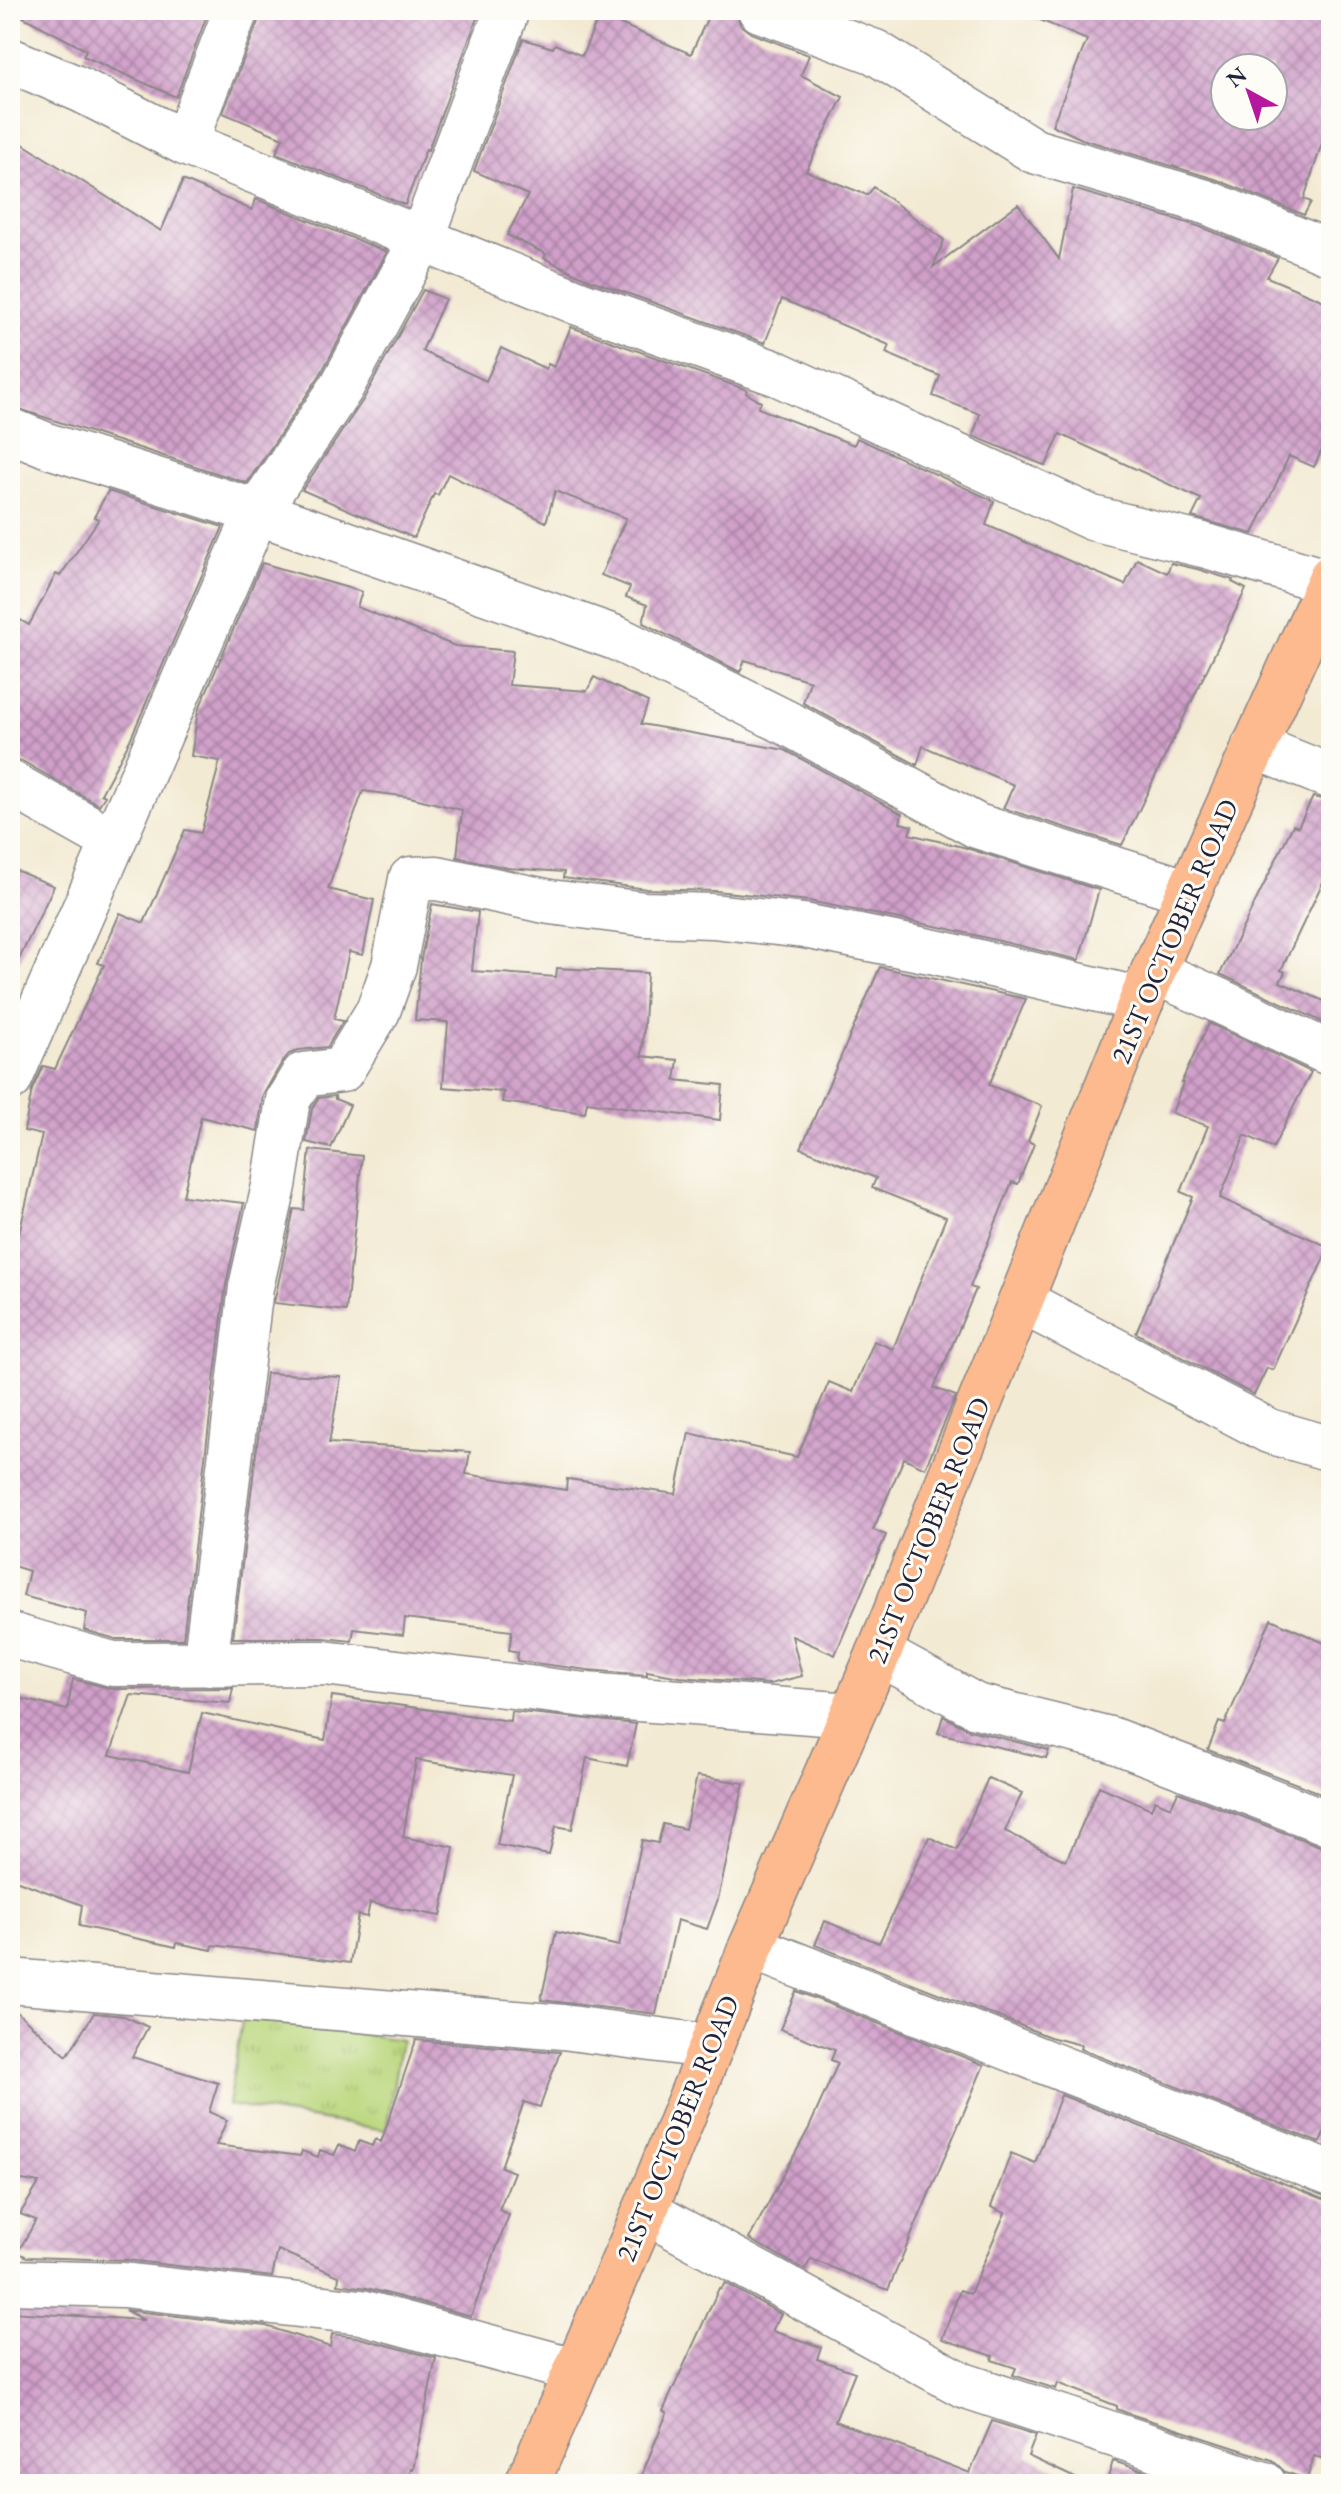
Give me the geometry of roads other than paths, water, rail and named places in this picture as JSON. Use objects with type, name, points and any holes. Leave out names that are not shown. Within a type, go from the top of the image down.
[{"type":"main road","name":"21ST OCTOBER ROAD","points":[[527,2484],[645,2211],[751,1947],[879,1653],[1148,986],[1330,580]]},
{"type":"street","points":[[185,143],[236,10]]},
{"type":"street","points":[[10,1079],[19,1033],[113,841],[257,512],[341,388],[422,239],[507,10]]},
{"type":"street","points":[[760,10],[875,52],[1034,151],[1206,202],[1331,253]]},
{"type":"street","points":[[10,60],[81,90],[185,143],[579,303],[778,374],[1092,518],[1330,580]]},
{"type":"street","points":[[10,430],[49,446],[257,512],[616,638],[793,726],[977,826],[1189,892]]},
{"type":"street","points":[[1254,746],[1331,777]]},
{"type":"street","points":[[10,783],[113,841]]},
{"type":"street","points":[[203,1663],[251,1287],[274,1186],[288,1100],[303,1075],[342,1070],[378,1011],[394,966],[411,879],[437,878],[550,902],[645,914],[713,916],[804,926],[940,953],[1211,995],[1246,1015],[1331,1054]]},
{"type":"street","points":[[1021,1301],[1269,1431],[1331,1449]]},
{"type":"street","points":[[10,1635],[113,1664],[324,1663],[586,1695],[851,1715]]},
{"type":"street","points":[[879,1653],[976,1706],[1110,1739],[1331,1824]]},
{"type":"street","points":[[751,1947],[1331,2174]]},
{"type":"street","points":[[10,1981],[563,2027],[711,2047]]},
{"type":"street","points":[[645,2211],[963,2385],[1264,2484]]},
{"type":"street","points":[[10,2282],[123,2285],[361,2312],[574,2370]]}]
